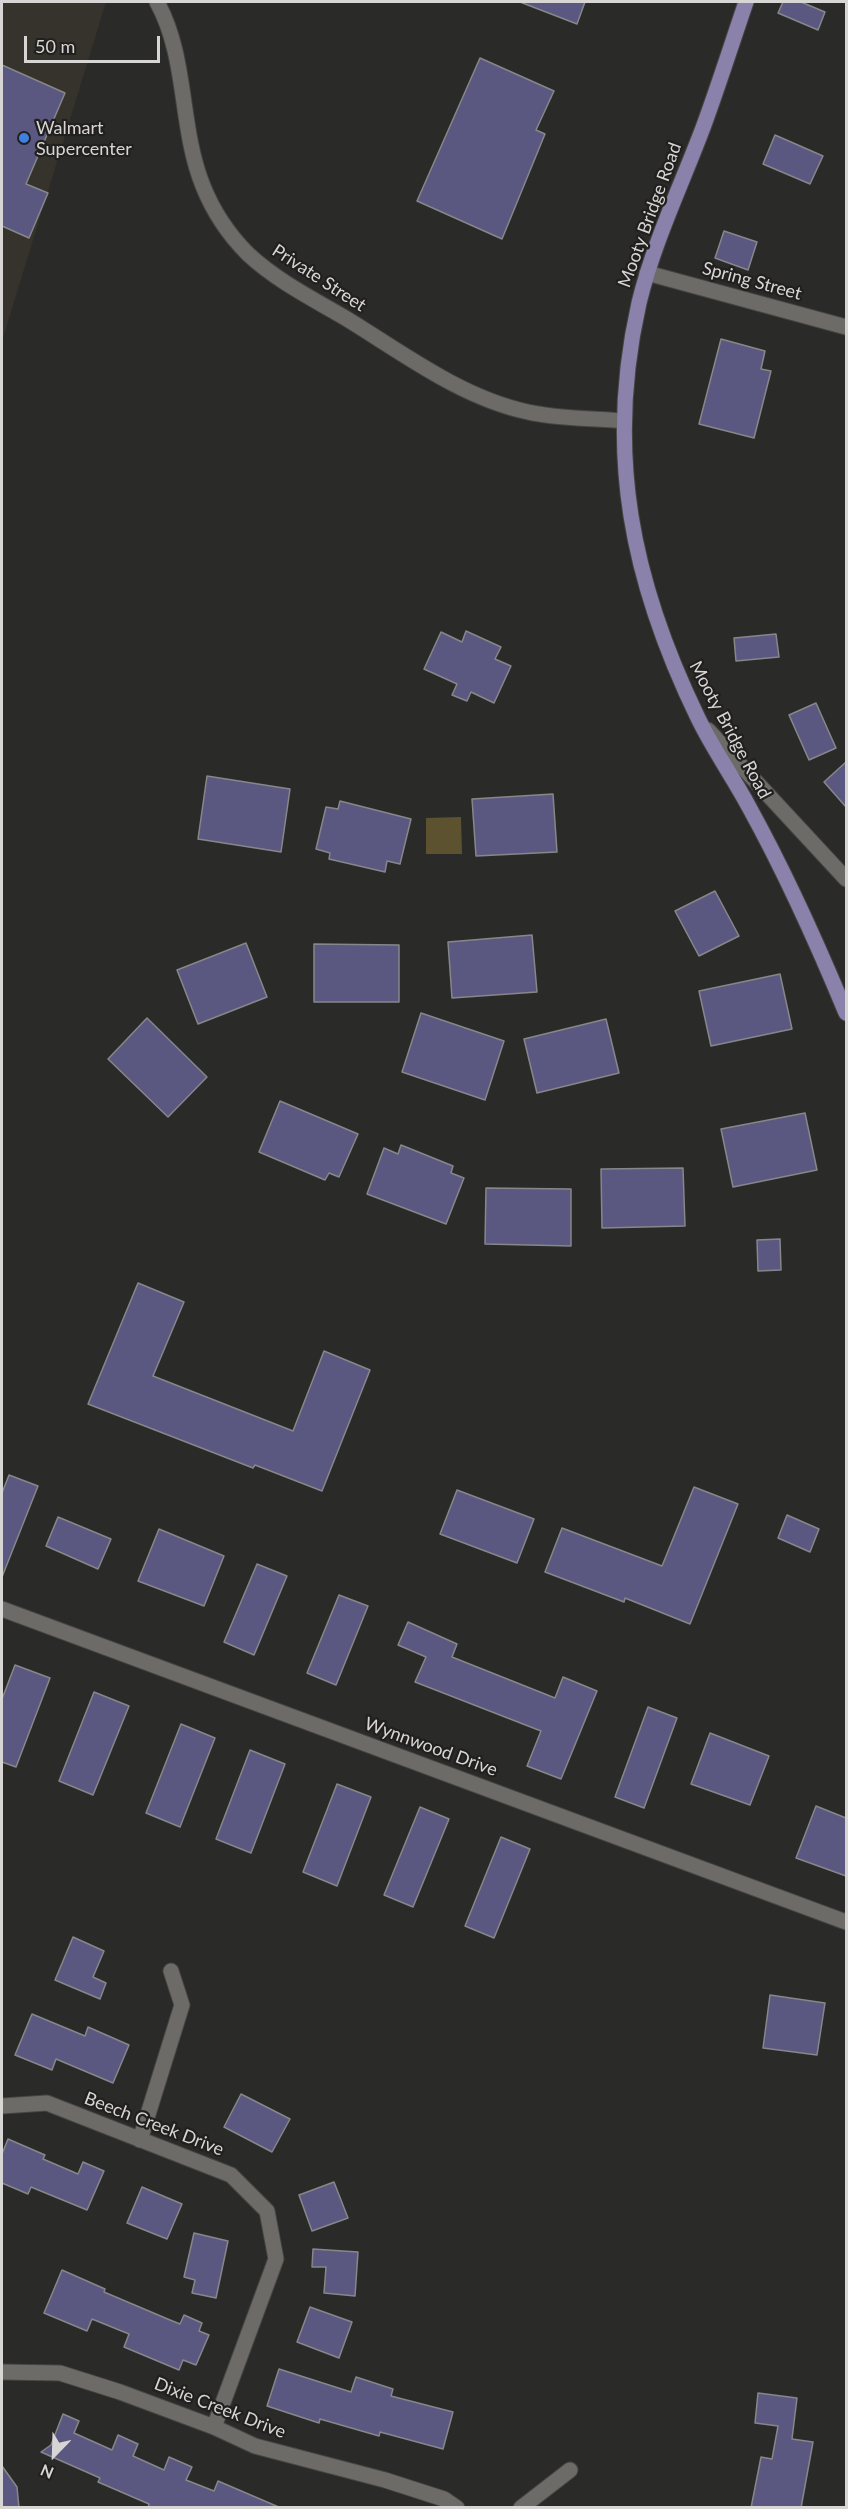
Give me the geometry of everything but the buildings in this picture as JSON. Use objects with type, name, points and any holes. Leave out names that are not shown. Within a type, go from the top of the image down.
[{"type":"main road","name":"Mooty Bridge Road","points":[[746,2],[703,126],[657,240],[647,273],[632,342],[623,421],[626,492],[639,566],[673,664],[699,721],[749,806],[781,867],[846,1013]]},
{"type":"street","name":"Private Street","points":[[157,2],[175,51],[191,149],[203,187],[222,223],[254,259],[277,277],[410,358],[480,397],[529,413],[623,421]]},
{"type":"street","name":"Spring Street","points":[[647,273],[846,327]]},
{"type":"street","points":[[699,721],[846,876]]},
{"type":"street","name":"Wynnwood Drive","points":[[2,1609],[846,1922]]},
{"type":"street","points":[[140,2140],[182,2005],[171,1971]]},
{"type":"street","name":"Beech Creek Drive","points":[[2,2106],[47,2103],[231,2175],[267,2211],[276,2259],[214,2427]]},
{"type":"street","name":"Dixie Creek Drive","points":[[2,2372],[60,2373],[120,2392],[214,2427],[255,2446],[395,2483],[444,2499],[457,2508]]},
{"type":"street","points":[[521,2508],[570,2470]]},
{"type":"shaded area","points":[[2,2],[106,2],[2,341]]},
{"type":"shaded area","points":[[461,817],[462,854],[426,854],[426,818]]},
{"type":"place","name":"Walmart Supercenter","points":[[24,138]]}]
